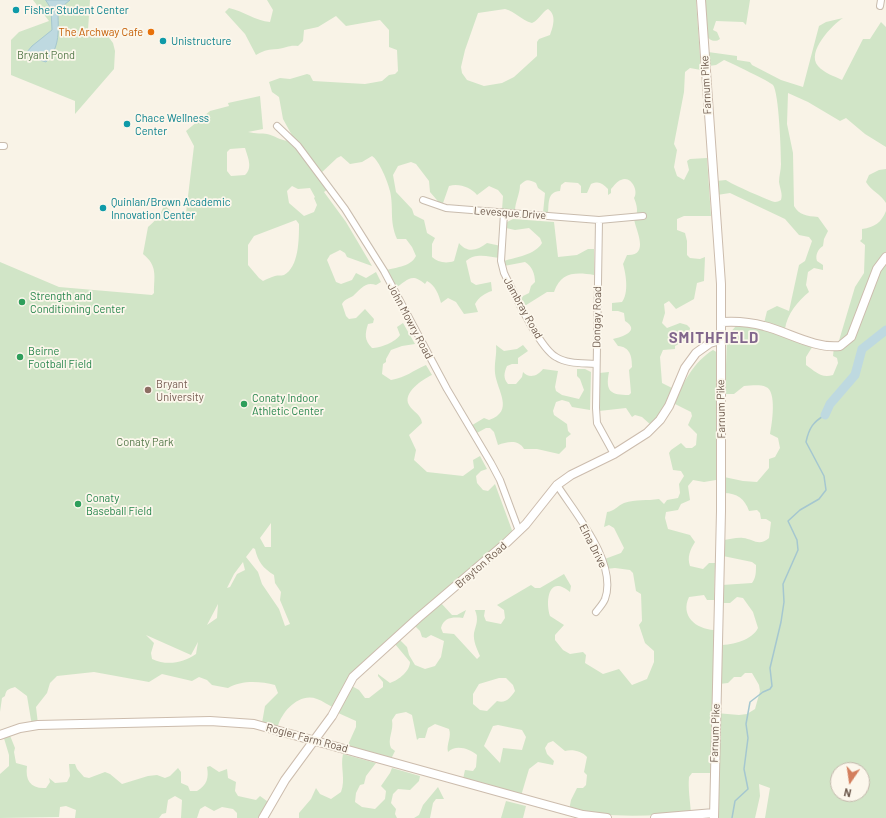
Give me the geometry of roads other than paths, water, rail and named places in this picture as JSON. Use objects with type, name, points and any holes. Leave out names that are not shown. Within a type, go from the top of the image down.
[{"type":"street","name":"Farnum Pike","points":[[701,0],[719,265],[721,322],[721,496],[714,816]]},
{"type":"street","name":"John Mowry Road","points":[[277,126],[298,146],[345,209],[384,271],[447,389],[491,462],[500,480],[520,531]]},
{"type":"street","name":"Levesque Drive","points":[[423,200],[446,208],[599,220]]},
{"type":"street","name":"Jambray Road","points":[[504,213],[501,261],[504,273],[546,349],[555,357],[566,361],[595,364]]},
{"type":"street","points":[[599,220],[616,220],[643,216]]},
{"type":"street","name":"Dongay Road","points":[[599,220],[595,364],[597,423],[614,454]]},
{"type":"street","points":[[721,322],[739,321],[752,323],[815,342],[840,346],[851,337],[877,269],[886,257]]},
{"type":"street","name":"Brayton Road","points":[[263,818],[286,780],[332,716],[353,677],[520,531],[557,484],[571,475],[614,454],[647,433],[660,420],[677,390],[685,368],[696,353],[710,343],[720,340]]},
{"type":"street","name":"Elna Drive","points":[[557,484],[600,554],[607,572],[607,589],[605,600],[596,612]]},
{"type":"street","name":"Rogler Farm Road","points":[[0,735],[20,728],[38,725],[236,721],[283,730],[583,815],[607,818]]},
{"type":"street","points":[[655,818],[714,816]]},
{"type":"water","points":[[46,0],[70,0],[58,10],[58,38],[51,56],[46,62],[30,57],[27,52],[32,46],[52,30],[51,9]]},
{"type":"waterway","points":[[825,415],[830,404],[855,375],[862,349],[886,330]]},
{"type":"waterway","points":[[732,818],[735,801],[748,789],[744,769],[748,738],[746,724],[750,702],[763,692],[770,689],[772,686],[770,668],[781,622],[784,602],[783,584],[798,550],[797,540],[788,521],[800,510],[819,499],[826,490],[824,476],[806,442],[812,426],[817,420],[825,415]]},
{"type":"place","name":"Fisher Student Center","points":[[16,10]]},
{"type":"place","name":"The Archway Cafe","points":[[151,32]]},
{"type":"place","name":"Unistructure","points":[[163,41]]},
{"type":"place","name":"Chace Wellness Center","points":[[127,124]]},
{"type":"place","name":"Quinlan/Brown Academic Innovation Center","points":[[103,208]]},
{"type":"place","name":"Strength and Conditioning Center","points":[[22,302]]},
{"type":"place","name":"Beirne Football Field","points":[[20,357]]},
{"type":"place","name":"Bryant University","points":[[148,390]]},
{"type":"place","name":"Conaty Indoor Athletic Center","points":[[244,404]]},
{"type":"place","name":"Conaty Baseball Field","points":[[78,504]]},
{"type":"district","name":"SMITHFIELD","points":[[714,338]]},
{"type":"park label","name":"Bryant Pond","points":[[46,55]]},
{"type":"park label","name":"Conaty Park","points":[[145,442]]}]
